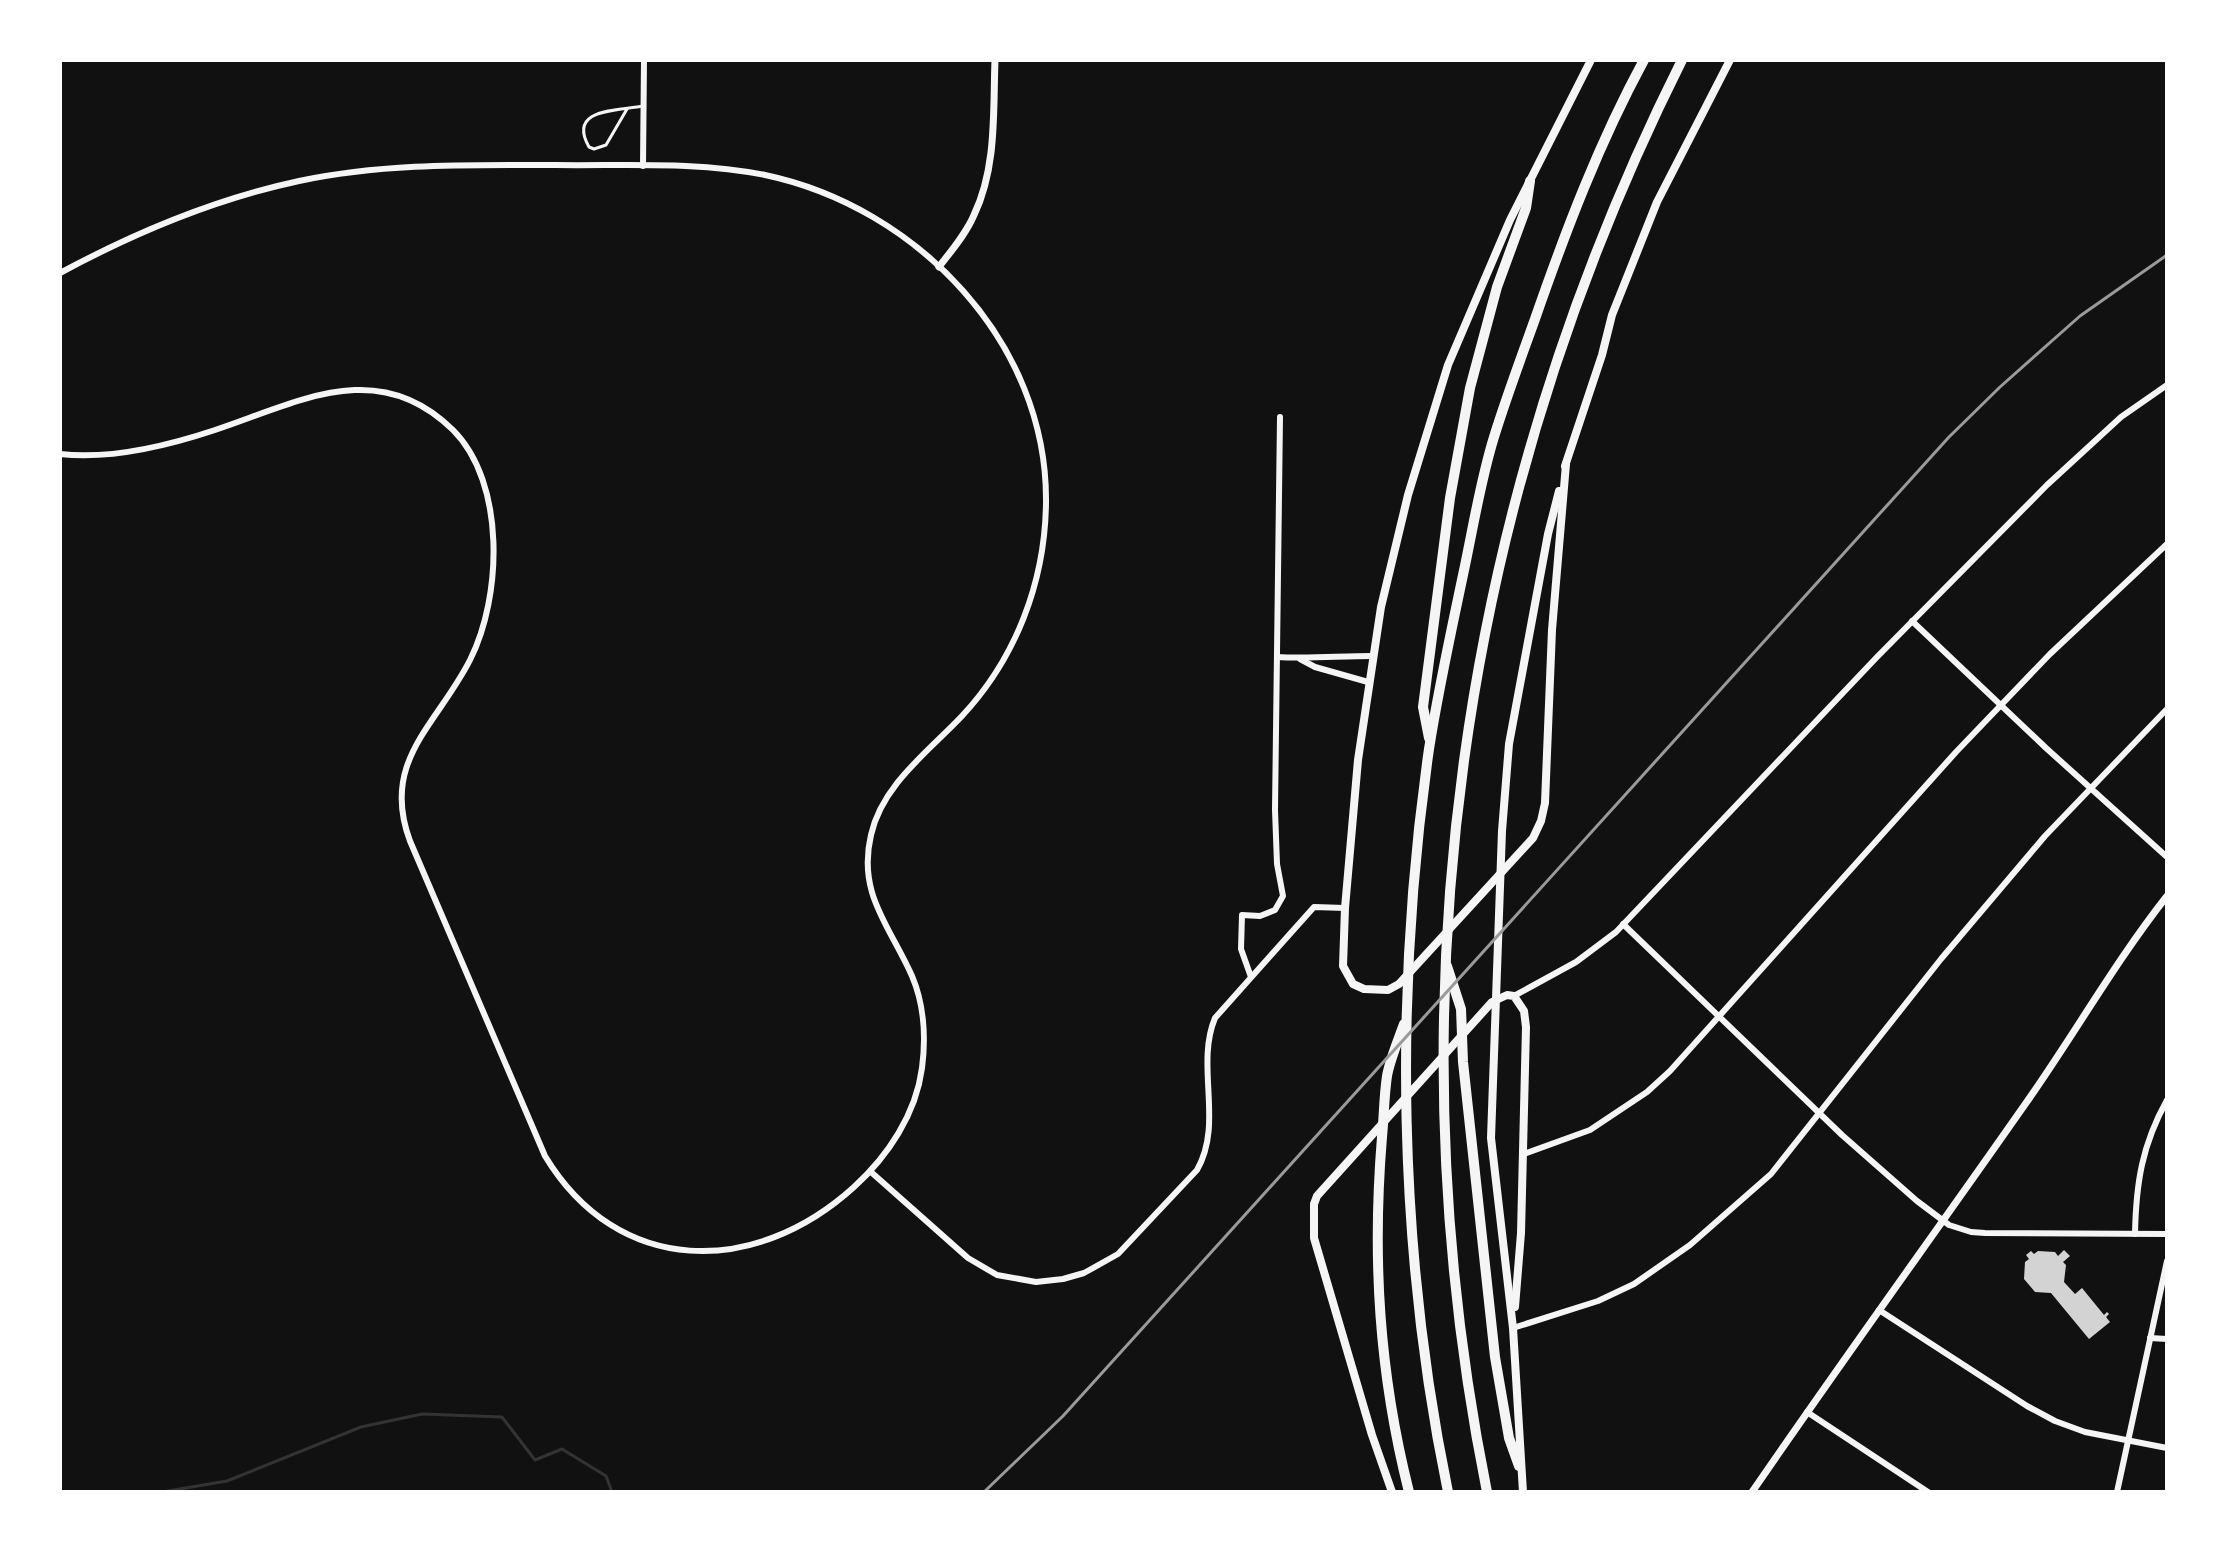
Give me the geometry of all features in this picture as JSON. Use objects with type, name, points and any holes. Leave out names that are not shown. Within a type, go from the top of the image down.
[{"type":"highway","points":[[1448,1492],[1428,1367],[1412,1201],[1406,1017],[1418,839],[1430,745],[1451,630],[1493,440],[1573,209],[1614,115],[1644,60]]},
{"type":"highway","points":[[1487,1492],[1460,1334],[1447,1191],[1443,1066],[1449,901],[1469,721],[1493,588],[1527,457],[1589,270],[1628,176],[1682,60]]},
{"type":"highway","points":[[1430,745],[1423,707],[1459,442],[1483,335],[1526,208],[1530,181]]},
{"type":"highway","points":[[1445,959],[1461,1009],[1463,1062],[1495,1357],[1509,1438],[1519,1466]]},
{"type":"highway","points":[[1406,1017],[1387,1074],[1377,1188],[1376,1249],[1379,1315],[1389,1396],[1409,1492]]},
{"type":"main road","points":[[1566,464],[1555,577],[1545,803],[1541,821],[1533,838],[1408,975],[1388,990],[1364,989],[1353,984],[1343,966],[1345,908],[1368,682],[1393,550],[1448,365],[1472,305],[1591,60]]},
{"type":"main road","points":[[1523,1492],[1519,1466],[1513,1328],[1491,1138],[1502,831],[1509,744],[1548,534],[1612,315],[1657,202],[1730,60]]},
{"type":"main road","points":[[1392,1492],[1372,1435],[1317,1247],[1314,1204],[1317,1196],[1492,1002],[1507,995],[1514,996],[1524,1011],[1526,1027],[1521,1233],[1513,1328]]},
{"type":"street","points":[[643,166],[644,60]]},
{"type":"street","points":[[939,267],[974,216],[984,188],[990,162],[995,60]]},
{"type":"street","points":[[60,273],[178,217],[300,180],[437,164],[730,169],[796,182],[829,193],[879,218],[939,267],[979,310],[997,335],[1025,389],[1045,468],[1045,524],[1036,579],[1023,620],[1006,658],[966,711],[898,783],[884,803],[871,832],[868,856],[871,894],[876,911],[913,979],[923,1017],[924,1042],[916,1097],[903,1126],[871,1172],[840,1200],[788,1232],[730,1249],[691,1251],[654,1245],[610,1227],[576,1199],[545,1156],[410,841],[402,810],[404,773],[411,752],[471,658],[489,593],[493,527],[489,498],[480,471],[454,432],[430,410],[384,391],[333,391],[177,441],[105,454],[60,454]]},
{"type":"street","points":[[1514,996],[1576,962],[1605,942],[1912,621],[2047,485],[2121,417],[2167,385]]},
{"type":"street","points":[[1251,977],[1241,949],[1242,915],[1260,916],[1275,910],[1283,896],[1277,864],[1275,810],[1280,417]]},
{"type":"street","points":[[1524,1154],[1590,1130],[1637,1099],[1670,1071],[2000,705],[2167,544]]},
{"type":"street","points":[[1912,621],[2167,857]]},
{"type":"street","points":[[1277,657],[1372,656]]},
{"type":"street","points":[[1300,659],[1315,667],[1368,682]]},
{"type":"street","points":[[1513,1328],[1598,1301],[1634,1284],[1690,1245],[1771,1174],[1941,959],[2045,836],[2167,709]]},
{"type":"street","points":[[1752,1492],[2167,896]]},
{"type":"street","points":[[871,1172],[968,1258],[997,1275],[1014,1280],[1050,1280],[1073,1276],[1101,1265],[1118,1254],[1197,1170],[1205,1157],[1210,1131],[1210,1030],[1215,1018],[1314,907],[1345,908]]},
{"type":"street","points":[[1623,924],[1842,1135],[1943,1221],[1975,1233],[2167,1234]]},
{"type":"street","points":[[2135,1234],[2138,1173],[2151,1132],[2167,1100]]},
{"type":"street","points":[[2117,1492],[2167,1261]]},
{"type":"street","points":[[1879,1310],[2027,1406],[2085,1432],[2167,1448]]},
{"type":"street","points":[[2150,1338],[2167,1339]]},
{"type":"street","points":[[1807,1412],[1928,1492]]},
{"type":"lane","points":[[627,109],[606,145],[594,149],[589,147],[582,129],[585,119],[591,116],[627,109],[643,106]]},
{"type":"building","points":[[2064,1250],[2070,1256],[2063,1262],[2066,1265],[2064,1282],[2075,1294],[2082,1288],[2104,1315],[2109,1314],[2106,1317],[2110,1322],[2089,1339],[2051,1293],[2035,1292],[2024,1279],[2025,1262],[2029,1259],[2026,1255],[2031,1251],[2034,1254],[2038,1251],[2055,1252],[2058,1256]]},
{"type":"waterway","points":[[162,1492],[227,1481],[361,1427],[422,1414],[502,1417],[535,1460],[562,1449],[606,1476],[612,1492]]},
{"type":"railway","points":[[984,1492],[1063,1416],[1949,437],[2080,316],[2167,255]]}]
